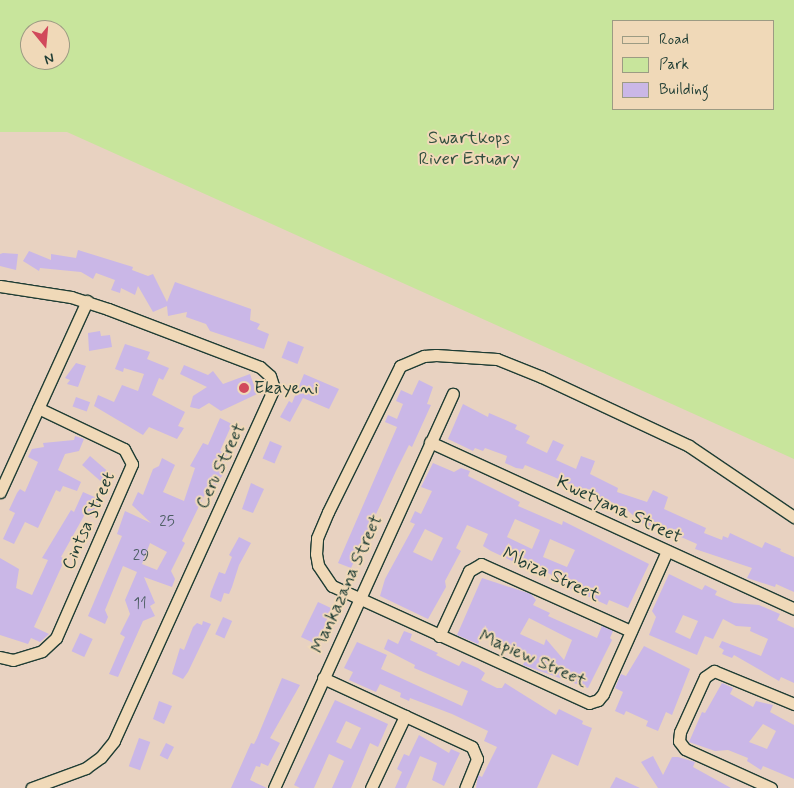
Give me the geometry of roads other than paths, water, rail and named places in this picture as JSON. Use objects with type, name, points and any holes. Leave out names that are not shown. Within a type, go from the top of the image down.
[{"type":"street","name":"Ceru Street","points":[[0,286],[87,301],[260,367],[270,376],[274,388],[114,741],[101,757],[86,768],[32,788]]},
{"type":"street","points":[[0,492],[87,301]]},
{"type":"street","name":"Mapiew Street","points":[[667,551],[601,697],[589,703],[359,601],[332,586],[324,577],[318,565],[317,538],[400,366],[424,356],[498,359],[542,377],[689,446],[794,517]]},
{"type":"street","name":"Mankazana Street","points":[[274,788],[453,394]]},
{"type":"street","name":"Cintsa Street","points":[[0,658],[14,660],[42,651],[56,638],[132,464],[124,449],[38,408]]},
{"type":"street","name":"Kwetyana Street","points":[[430,442],[794,609]]},
{"type":"street","name":"Mbiza Street","points":[[439,636],[469,571],[481,564],[631,630]]},
{"type":"street","points":[[771,788],[686,749],[679,741],[680,732],[705,677],[714,671],[794,704]]},
{"type":"street","points":[[323,678],[474,749],[476,763],[465,788]]},
{"type":"street","points":[[371,788],[405,716]]},
{"type":"place","name":"Ekayeni","points":[[244,388]]},
{"type":"park label","name":"Swartkops River Estuary","points":[[469,149]]}]
